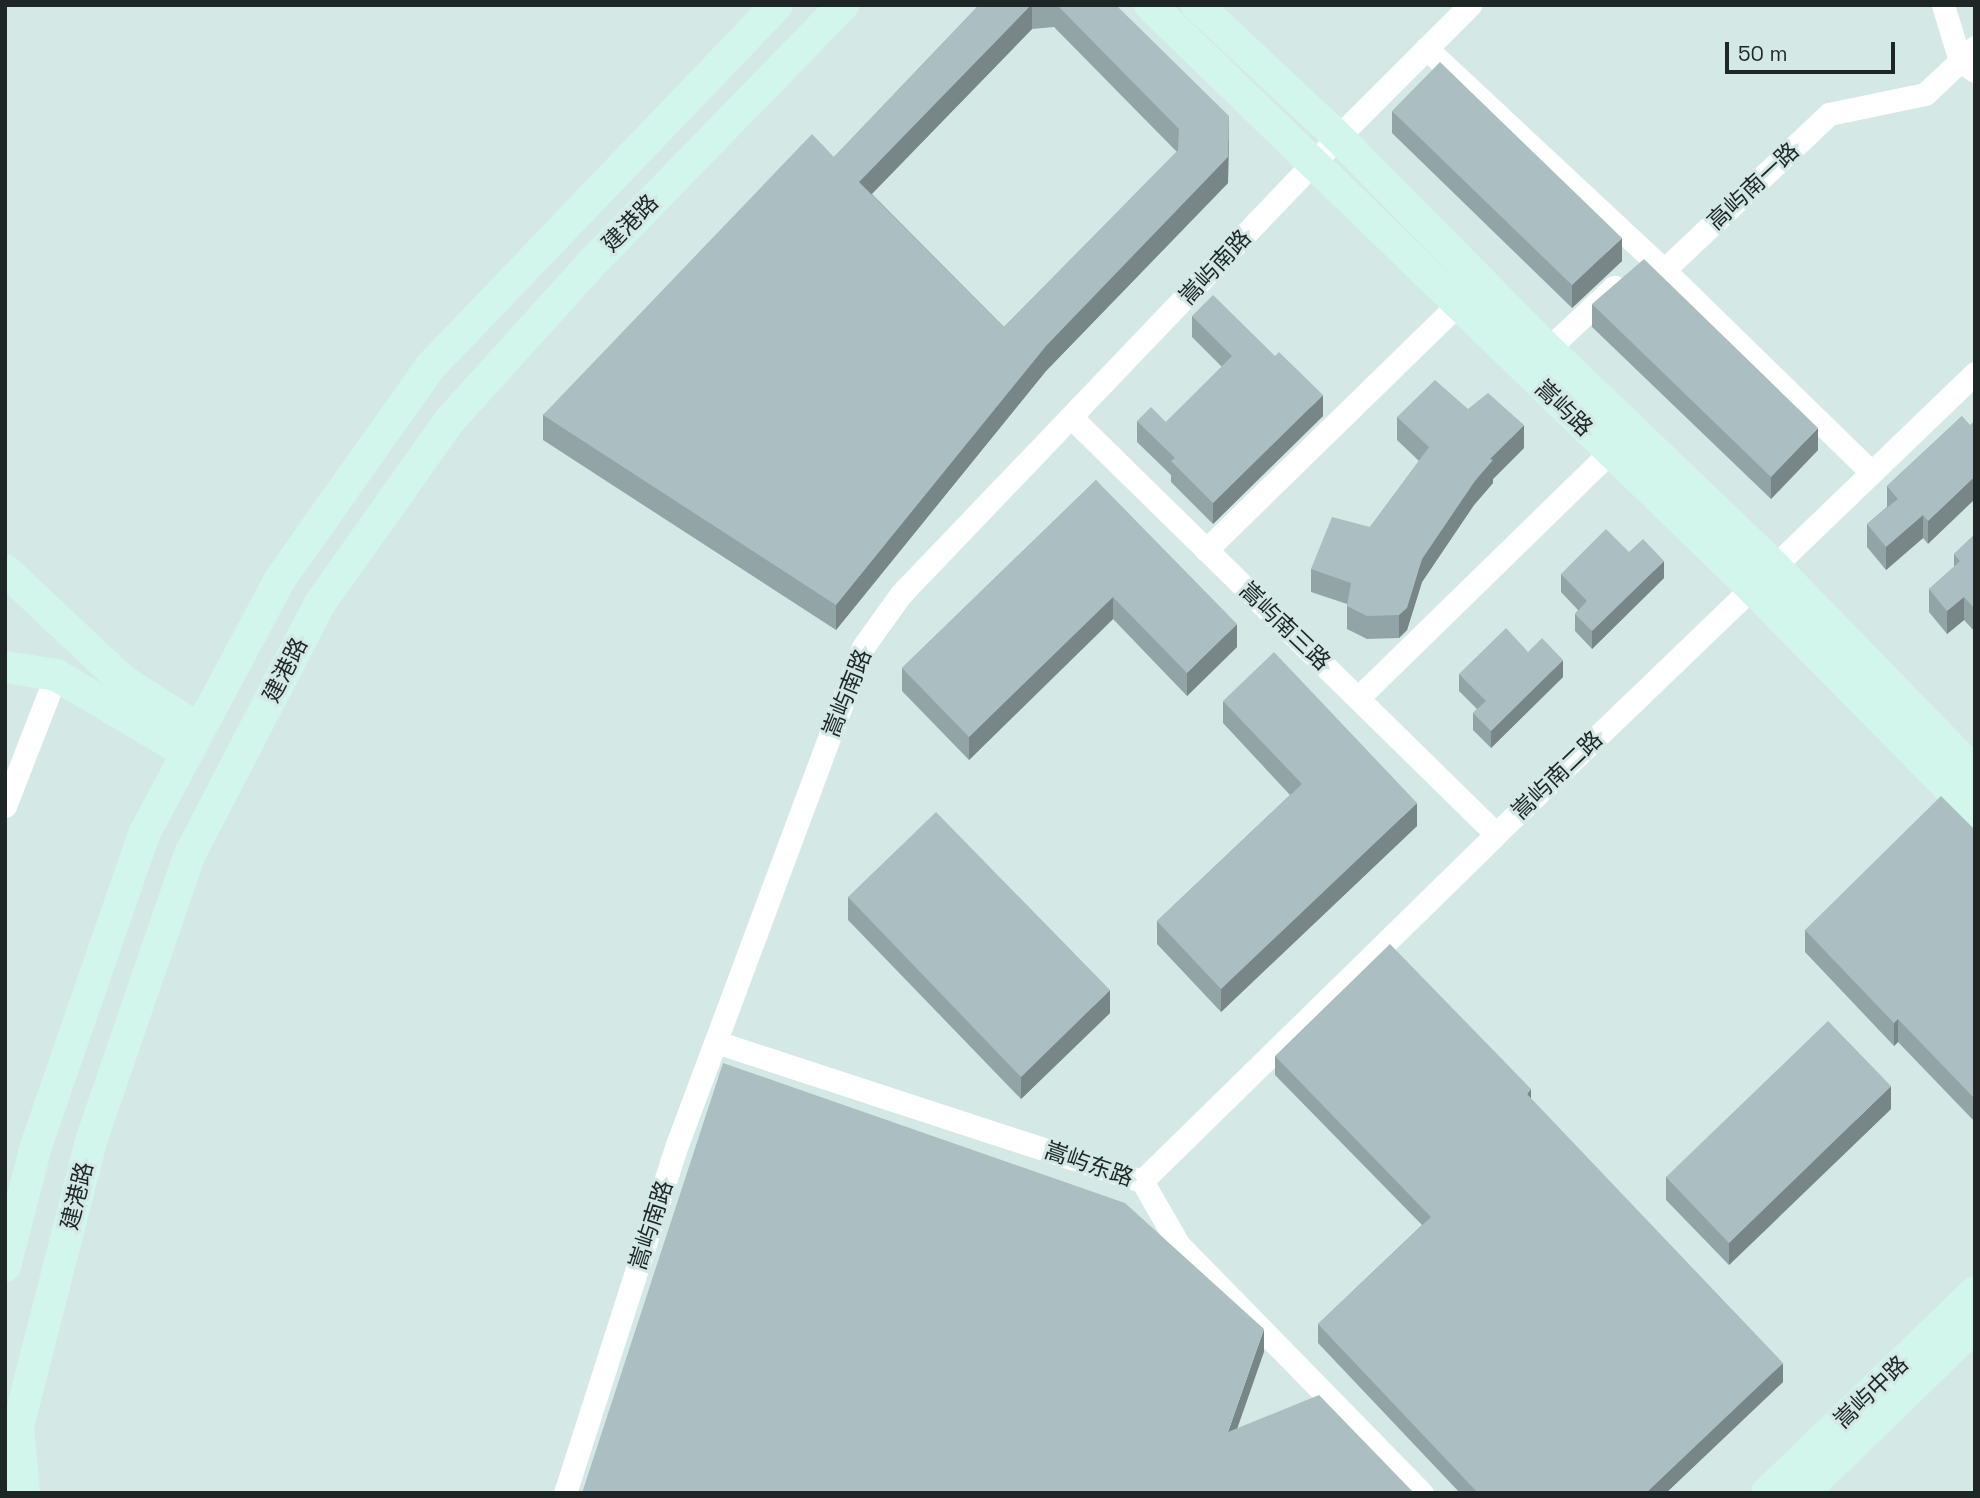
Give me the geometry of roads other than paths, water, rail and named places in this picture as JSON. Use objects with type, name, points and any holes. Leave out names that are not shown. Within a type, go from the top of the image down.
[{"type":"street","name":"建港路","points":[[5,1266],[14,1194],[36,1146],[144,834],[280,579],[430,367],[778,5]]},
{"type":"street","name":"建港路","points":[[24,1493],[18,1426],[92,1138],[190,854],[320,603],[451,419],[593,262],[843,5]]},
{"type":"street","name":"嵩屿路","points":[[1150,5],[1610,452],[1764,578],[1975,773]]},
{"type":"street","name":"嵩屿路","points":[[1197,5],[1338,137],[1548,349],[1764,578],[1975,814]]},
{"type":"street","name":"嵩屿南路","points":[[565,1493],[678,1142],[863,647],[901,594],[1338,137],[1470,5]]},
{"type":"street","points":[[1943,5],[1970,60]]},
{"type":"street","points":[[1426,48],[1664,270],[1871,472]]},
{"type":"street","name":"高屿南一路","points":[[1664,270],[1829,114],[1925,94],[1970,60]]},
{"type":"street","points":[[1548,349],[1636,267],[1664,270]]},
{"type":"street","points":[[1206,550],[1457,305]]},
{"type":"street","name":"嵩屿南二路","points":[[1143,1181],[1496,834],[1975,373]]},
{"type":"street","name":"嵩屿南三路","points":[[1072,418],[1496,834]]},
{"type":"street","points":[[1359,697],[1610,452]]},
{"type":"street","points":[[5,570],[122,680],[193,741]]},
{"type":"street","points":[[5,667],[55,675],[193,741]]},
{"type":"street","points":[[5,806],[55,675]]},
{"type":"street","name":"嵩屿东路","points":[[716,1042],[1143,1181],[1179,1245],[1422,1493]]},
{"type":"street","name":"嵩屿中路","points":[[1767,1493],[1975,1292]]},
{"type":"street","name":"嵩屿中路","points":[[1803,1493],[1975,1326]]}]
